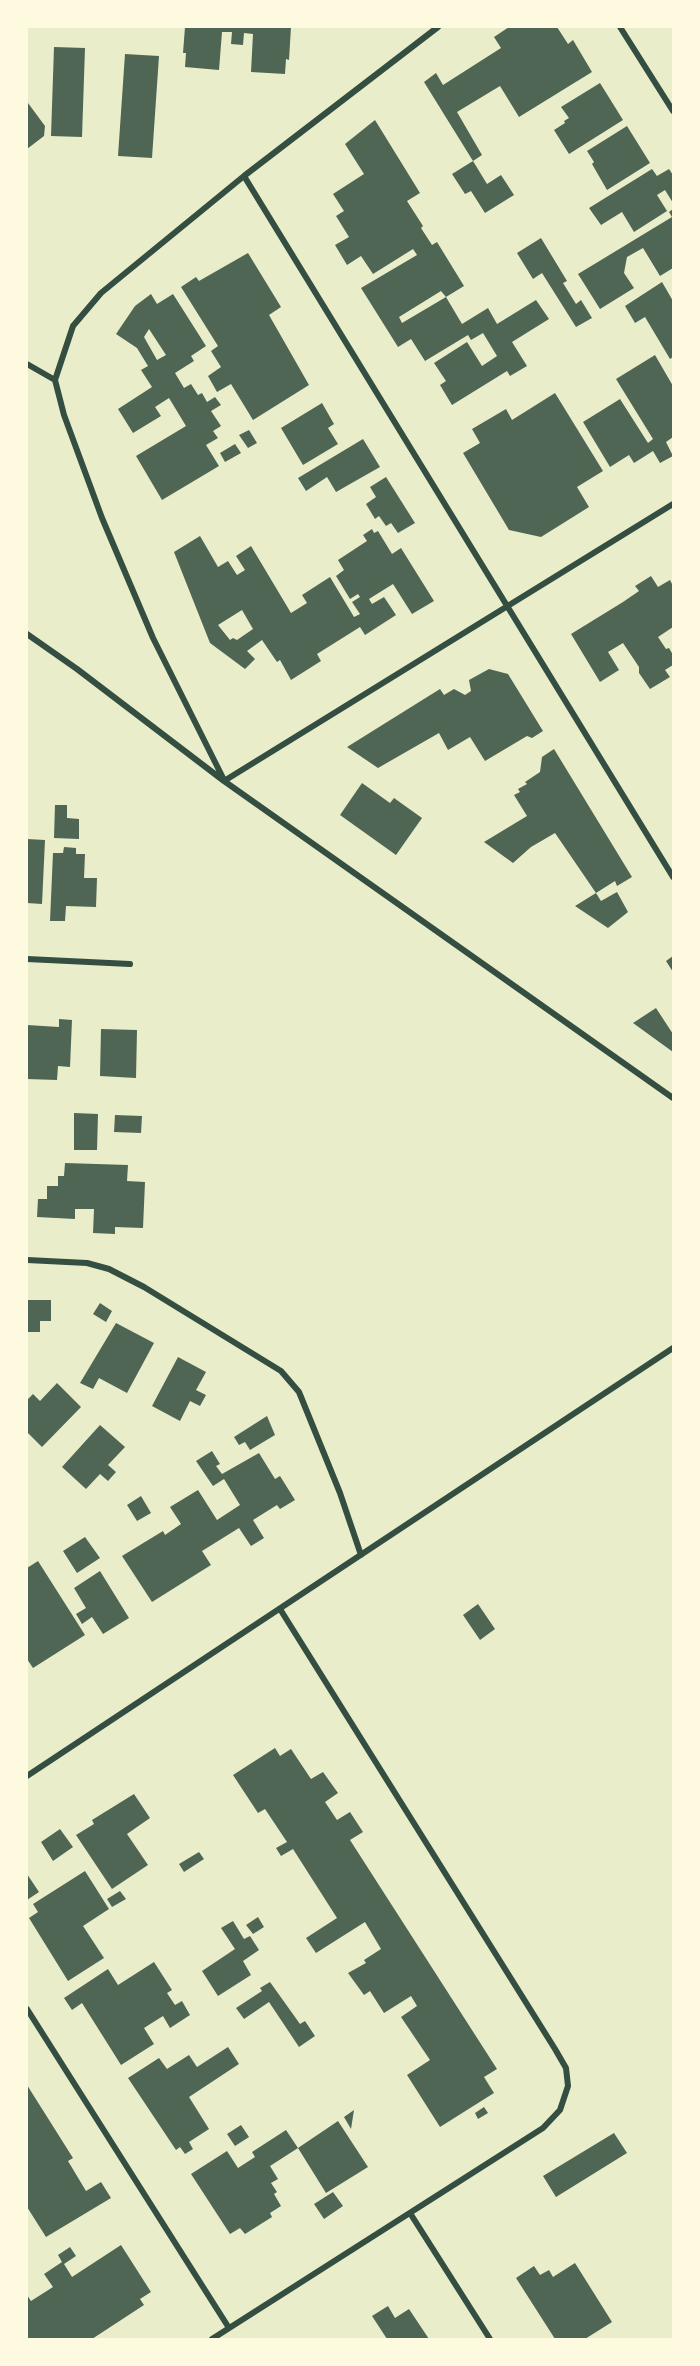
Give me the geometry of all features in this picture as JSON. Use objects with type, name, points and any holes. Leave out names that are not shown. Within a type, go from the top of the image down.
[{"type":"street","points":[[224,782],[153,638],[102,518],[64,415],[55,380],[73,326],[101,293],[244,176],[438,27]]},
{"type":"street","points":[[620,27],[673,111]]},
{"type":"street","points":[[244,176],[673,877]]},
{"type":"street","points":[[27,364],[55,380]]},
{"type":"street","points":[[224,782],[673,504]]},
{"type":"street","points":[[27,634],[77,669],[224,782],[673,1098]]},
{"type":"street","points":[[27,959],[130,964]]},
{"type":"street","points":[[27,1260],[87,1263],[108,1269],[144,1287],[281,1371],[299,1392],[340,1493],[361,1555]]},
{"type":"street","points":[[27,1776],[673,1348]]},
{"type":"street","points":[[212,2339],[543,2128],[560,2110],[568,2086],[566,2068],[555,2049],[279,1609]]},
{"type":"street","points":[[27,2009],[229,2328]]},
{"type":"street","points":[[410,2213],[490,2339]]},
{"type":"building","points":[[185,27],[291,27],[289,60],[286,59],[285,74],[251,72],[253,34],[244,33],[243,45],[231,44],[232,32],[222,32],[219,70],[185,67],[186,53],[183,53]]},
{"type":"building","points":[[509,27],[557,27],[568,44],[573,40],[592,72],[519,117],[500,86],[457,112],[482,155],[473,161],[424,82],[436,73],[443,85],[501,48],[494,37]]},
{"type":"building","points":[[54,47],[85,48],[82,137],[51,136]]},
{"type":"building","points":[[125,54],[159,56],[152,158],[118,156]]},
{"type":"building","points":[[600,83],[623,120],[569,154],[554,130],[569,118],[561,107]]},
{"type":"building","points":[[28,103],[45,126],[44,136],[27,149]]},
{"type":"building","points":[[375,120],[420,193],[407,201],[423,226],[421,228],[432,245],[437,242],[464,286],[446,297],[462,324],[488,308],[497,324],[536,300],[549,319],[512,342],[527,366],[510,376],[507,371],[452,405],[440,385],[446,381],[434,363],[467,342],[482,366],[497,356],[483,333],[471,340],[468,335],[425,361],[411,339],[398,347],[361,288],[417,255],[413,249],[373,274],[361,256],[347,265],[335,245],[349,237],[336,216],[344,211],[333,194],[364,174],[345,144]],"holes":[[[441,291],[446,297],[402,323],[399,317]]]},
{"type":"building","points":[[627,126],[650,163],[607,190],[587,151]]},
{"type":"building","points":[[473,161],[487,184],[501,175],[514,195],[485,213],[471,191],[465,194],[452,174]]},
{"type":"building","points":[[652,169],[657,176],[669,169],[673,175],[673,203],[665,190],[657,195],[667,211],[634,232],[622,212],[601,225],[589,208]]},
{"type":"building","points":[[673,209],[673,268],[660,276],[643,248],[627,257],[624,273],[634,288],[600,309],[578,274],[672,217],[669,212]]},
{"type":"building","points":[[541,238],[567,281],[563,283],[576,304],[581,300],[592,318],[576,327],[542,273],[533,279],[517,253]]},
{"type":"building","points":[[248,253],[281,307],[269,315],[309,385],[253,420],[231,384],[217,392],[208,376],[221,367],[211,351],[218,346],[181,287],[196,277],[199,281]]},
{"type":"building","points":[[662,282],[673,301],[673,357],[670,359],[645,317],[635,323],[625,306]]},
{"type":"building","points":[[151,294],[157,304],[173,294],[206,346],[191,356],[194,361],[175,373],[184,388],[191,384],[198,395],[202,393],[207,402],[215,397],[221,405],[211,411],[221,426],[213,431],[218,438],[206,445],[219,466],[162,500],[136,456],[186,426],[169,398],[155,407],[161,416],[133,433],[118,409],[152,387],[141,370],[148,366],[137,348],[116,334],[135,306]],"holes":[[[149,329],[166,355],[157,360],[144,337]]]},
{"type":"building","points":[[655,355],[673,386],[673,437],[666,442],[673,456],[660,463],[653,451],[634,463],[629,455],[610,467],[583,422],[620,399],[648,443],[653,439],[616,379]]},
{"type":"building","points":[[555,393],[603,471],[577,487],[589,507],[541,537],[509,530],[463,453],[480,443],[472,429],[506,409],[512,420]]},
{"type":"building","points":[[322,403],[334,424],[328,428],[338,444],[303,465],[281,428]]},
{"type":"building","points":[[249,430],[257,443],[248,448],[239,435]]},
{"type":"building","points":[[363,439],[380,467],[336,492],[327,477],[306,491],[298,478]]},
{"type":"building","points":[[235,444],[241,453],[225,462],[220,453]]},
{"type":"building","points":[[386,477],[415,523],[398,533],[391,523],[386,526],[379,516],[375,519],[366,504],[376,497],[370,487]]},
{"type":"building","points":[[372,529],[374,533],[378,531],[392,554],[401,548],[434,601],[412,614],[393,584],[369,599],[372,604],[384,597],[396,615],[365,635],[360,627],[317,654],[321,661],[291,680],[280,660],[277,662],[262,640],[247,651],[255,659],[245,669],[210,643],[174,552],[200,536],[218,567],[228,561],[237,575],[245,570],[236,556],[251,546],[291,613],[307,603],[302,595],[330,577],[354,617],[360,614],[352,602],[360,597],[358,594],[350,599],[336,576],[344,570],[338,560],[367,541],[363,535]],"holes":[[[242,610],[253,629],[237,640],[233,638],[230,640],[218,625]]]},
{"type":"building","points":[[651,576],[658,587],[670,580],[673,586],[673,627],[658,637],[673,655],[673,665],[665,670],[670,677],[650,689],[623,643],[608,652],[619,670],[600,682],[571,634],[639,591],[635,586]]},
{"type":"building","points":[[489,669],[508,674],[543,731],[532,738],[527,736],[485,761],[470,737],[448,750],[439,733],[378,768],[347,747],[440,689],[444,695],[454,689],[465,695],[471,691],[469,680]]},
{"type":"building","points":[[554,749],[632,877],[617,886],[615,881],[596,893],[555,833],[531,847],[513,863],[484,842],[527,816],[514,795],[520,792],[518,789],[527,784],[525,782],[540,772],[542,757]]},
{"type":"building","points":[[362,783],[390,803],[394,798],[422,818],[396,855],[340,815]]},
{"type":"building","points":[[55,805],[67,805],[67,818],[79,819],[79,839],[54,838]]},
{"type":"building","points":[[27,839],[45,840],[42,904],[27,903]]},
{"type":"building","points":[[64,847],[76,848],[76,854],[85,854],[84,878],[97,878],[96,907],[66,906],[65,921],[50,921],[53,853],[63,853]]},
{"type":"building","points":[[617,892],[628,912],[608,928],[575,906],[596,893],[601,901]]},
{"type":"building","points":[[673,956],[673,972],[666,961]]},
{"type":"building","points":[[656,1008],[673,1034],[673,1052],[633,1023]]},
{"type":"building","points":[[59,1019],[72,1020],[70,1067],[58,1066],[57,1080],[27,1079],[27,1025],[59,1027]]},
{"type":"building","points":[[101,1029],[137,1030],[136,1078],[100,1076]]},
{"type":"building","points":[[74,1113],[98,1114],[97,1150],[74,1150]]},
{"type":"building","points":[[115,1115],[142,1116],[141,1133],[114,1132]]},
{"type":"building","points":[[65,1163],[128,1165],[127,1181],[145,1182],[143,1228],[115,1227],[115,1234],[93,1233],[94,1209],[75,1209],[75,1219],[37,1217],[38,1199],[47,1199],[47,1186],[58,1186],[58,1176],[64,1176]]},
{"type":"building","points":[[27,1300],[51,1300],[51,1321],[40,1321],[40,1332],[27,1332]]},
{"type":"building","points":[[100,1303],[112,1311],[106,1322],[93,1314]]},
{"type":"building","points":[[116,1323],[154,1343],[127,1393],[99,1378],[93,1389],[80,1383]]},
{"type":"building","points":[[178,1357],[206,1372],[196,1390],[206,1395],[200,1406],[190,1401],[180,1421],[152,1406]]},
{"type":"building","points":[[57,1383],[81,1407],[42,1447],[27,1432],[27,1400],[33,1394],[40,1401]]},
{"type":"building","points":[[267,1416],[275,1435],[250,1450],[245,1442],[239,1445],[234,1437]]},
{"type":"building","points":[[100,1425],[125,1447],[108,1465],[116,1472],[108,1481],[100,1474],[86,1489],[62,1467]]},
{"type":"building","points":[[212,1451],[220,1464],[216,1466],[222,1474],[259,1453],[275,1479],[280,1476],[295,1500],[280,1509],[277,1505],[253,1520],[264,1538],[251,1546],[239,1528],[202,1551],[211,1565],[152,1602],[122,1556],[163,1531],[165,1535],[181,1524],[170,1507],[198,1490],[217,1520],[240,1505],[224,1479],[213,1486],[196,1461]]},
{"type":"building","points":[[141,1496],[151,1513],[137,1521],[127,1505]]},
{"type":"building","points":[[85,1537],[100,1558],[77,1573],[63,1551]]},
{"type":"building","points":[[38,1561],[85,1635],[33,1668],[27,1659],[27,1568]]},
{"type":"building","points":[[100,1571],[129,1618],[103,1634],[92,1617],[82,1624],[76,1614],[86,1608],[74,1588]]},
{"type":"building","points":[[478,1604],[495,1629],[480,1640],[463,1615]]},
{"type":"building","points":[[275,1748],[280,1756],[291,1749],[311,1779],[323,1772],[338,1793],[325,1802],[337,1820],[350,1812],[363,1832],[350,1840],[497,2069],[484,2077],[494,2093],[440,2127],[407,2075],[430,2060],[401,2017],[417,2006],[411,1996],[384,2013],[370,1991],[364,1995],[348,1973],[366,1963],[364,1960],[381,1949],[365,1922],[316,1953],[306,1938],[337,1918],[293,1849],[281,1856],[276,1848],[287,1842],[265,1809],[258,1813],[233,1775]]},
{"type":"building","points":[[134,1794],[150,1818],[127,1834],[148,1865],[112,1889],[76,1835],[94,1824],[92,1820]]},
{"type":"building","points":[[60,1829],[73,1847],[53,1861],[41,1842]]},
{"type":"building","points":[[199,1852],[204,1859],[184,1872],[179,1864]]},
{"type":"building","points":[[85,1871],[109,1909],[83,1926],[104,1958],[68,1981],[29,1918],[38,1912],[33,1904]]},
{"type":"building","points":[[27,1874],[39,1892],[27,1900]]},
{"type":"building","points":[[120,1891],[126,1899],[112,1907],[107,1899]]},
{"type":"building","points":[[258,1917],[264,1927],[253,1934],[246,1925]]},
{"type":"building","points":[[233,1921],[244,1939],[250,1936],[259,1950],[243,1961],[251,1975],[218,1996],[202,1971],[235,1949],[221,1928]]},
{"type":"building","points":[[154,1962],[172,1990],[167,1993],[175,2005],[182,2001],[190,2015],[170,2028],[163,2016],[144,2028],[154,2044],[121,2065],[82,2003],[72,2010],[64,1998],[108,1969],[118,1985]]},
{"type":"building","points":[[270,1982],[300,2024],[305,2021],[315,2036],[299,2047],[269,2002],[244,2019],[236,2008],[262,1991],[260,1988]]},
{"type":"building","points":[[228,2047],[239,2064],[189,2097],[209,2129],[189,2142],[193,2149],[185,2154],[180,2147],[176,2150],[128,2078],[159,2058],[167,2069],[189,2055],[197,2067]]},
{"type":"building","points":[[27,2085],[73,2158],[68,2161],[86,2191],[101,2182],[111,2198],[46,2237],[27,2207]]},
{"type":"building","points":[[484,2107],[488,2113],[478,2119],[475,2113]]},
{"type":"building","points":[[354,2110],[351,2129],[344,2117]]},
{"type":"building","points":[[338,2121],[368,2167],[326,2193],[298,2148]]},
{"type":"building","points":[[241,2125],[249,2137],[235,2146],[227,2134]]},
{"type":"building","points":[[286,2130],[298,2148],[270,2166],[278,2179],[271,2183],[277,2192],[274,2194],[281,2206],[270,2213],[272,2217],[245,2234],[240,2228],[230,2234],[191,2174],[227,2151],[238,2168],[255,2157],[252,2152]]},
{"type":"building","points":[[614,2133],[627,2153],[556,2197],[543,2176]]},
{"type":"building","points":[[333,2192],[343,2206],[324,2219],[314,2204]]},
{"type":"building","points":[[121,2245],[151,2292],[140,2299],[144,2305],[92,2339],[27,2339],[27,2295],[31,2301],[53,2287],[44,2274],[62,2262],[58,2255],[70,2247],[76,2256],[64,2264],[72,2277]]},
{"type":"building","points":[[575,2263],[612,2322],[585,2339],[555,2339],[516,2278],[534,2266],[540,2275],[549,2270],[553,2277]]},
{"type":"building","points":[[388,2306],[395,2318],[409,2309],[429,2339],[387,2339],[372,2316]]}]
